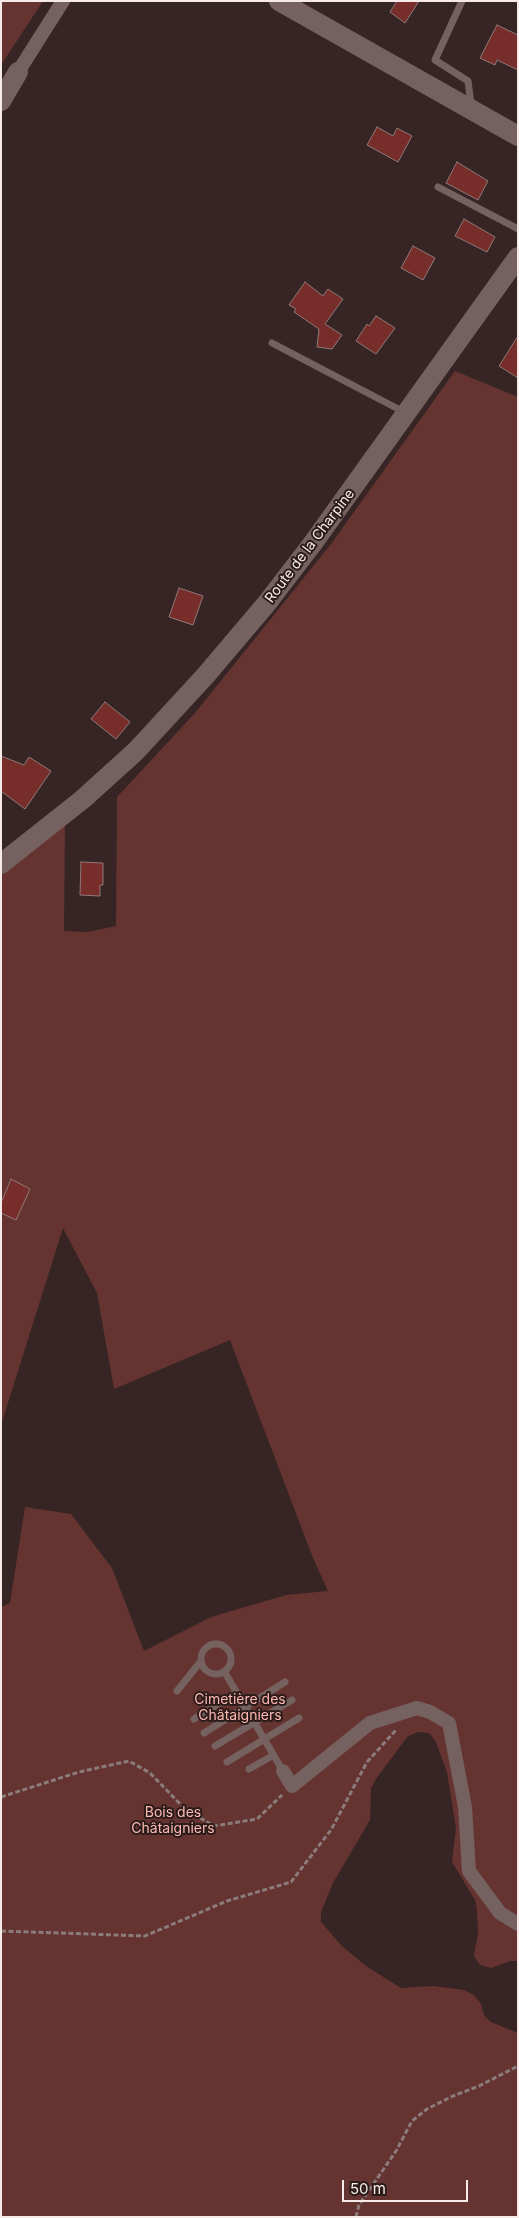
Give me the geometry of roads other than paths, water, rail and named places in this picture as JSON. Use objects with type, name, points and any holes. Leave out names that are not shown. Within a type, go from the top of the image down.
[{"type":"main road","points":[[279,1],[518,136]]},
{"type":"main road","points":[[1,101],[18,72]]},
{"type":"main road","name":"Route de la Charpine","points":[[1,864],[71,808],[136,751],[200,682],[284,581],[407,414],[518,257]]},
{"type":"street","points":[[18,72],[63,1]]},
{"type":"street","points":[[283,1771],[292,1786],[370,1723],[417,1708],[430,1712],[449,1724],[465,1808],[469,1871],[500,1913],[518,1924]]},
{"type":"lane","points":[[462,1],[435,60],[468,82],[471,110]]},
{"type":"lane","points":[[438,188],[518,229]]},
{"type":"lane","points":[[272,343],[407,414]]},
{"type":"lane","points":[[177,1691],[201,1661],[204,1650],[208,1646],[219,1644],[224,1646],[230,1656],[230,1662],[224,1671],[212,1673],[203,1667],[201,1661]]},
{"type":"lane","points":[[224,1671],[272,1756],[283,1771]]},
{"type":"lane","points":[[204,1733],[285,1682]]},
{"type":"lane","points":[[194,1719],[236,1693]]},
{"type":"lane","points":[[215,1746],[292,1700]]},
{"type":"lane","points":[[227,1762],[300,1718]]},
{"type":"lane","points":[[249,1769],[272,1756]]},
{"type":"park label","name":"Cimetière des Châtaigniers","points":[[240,1708]]},
{"type":"park label","name":"Bois des Châtaigniers","points":[[173,1822]]}]
